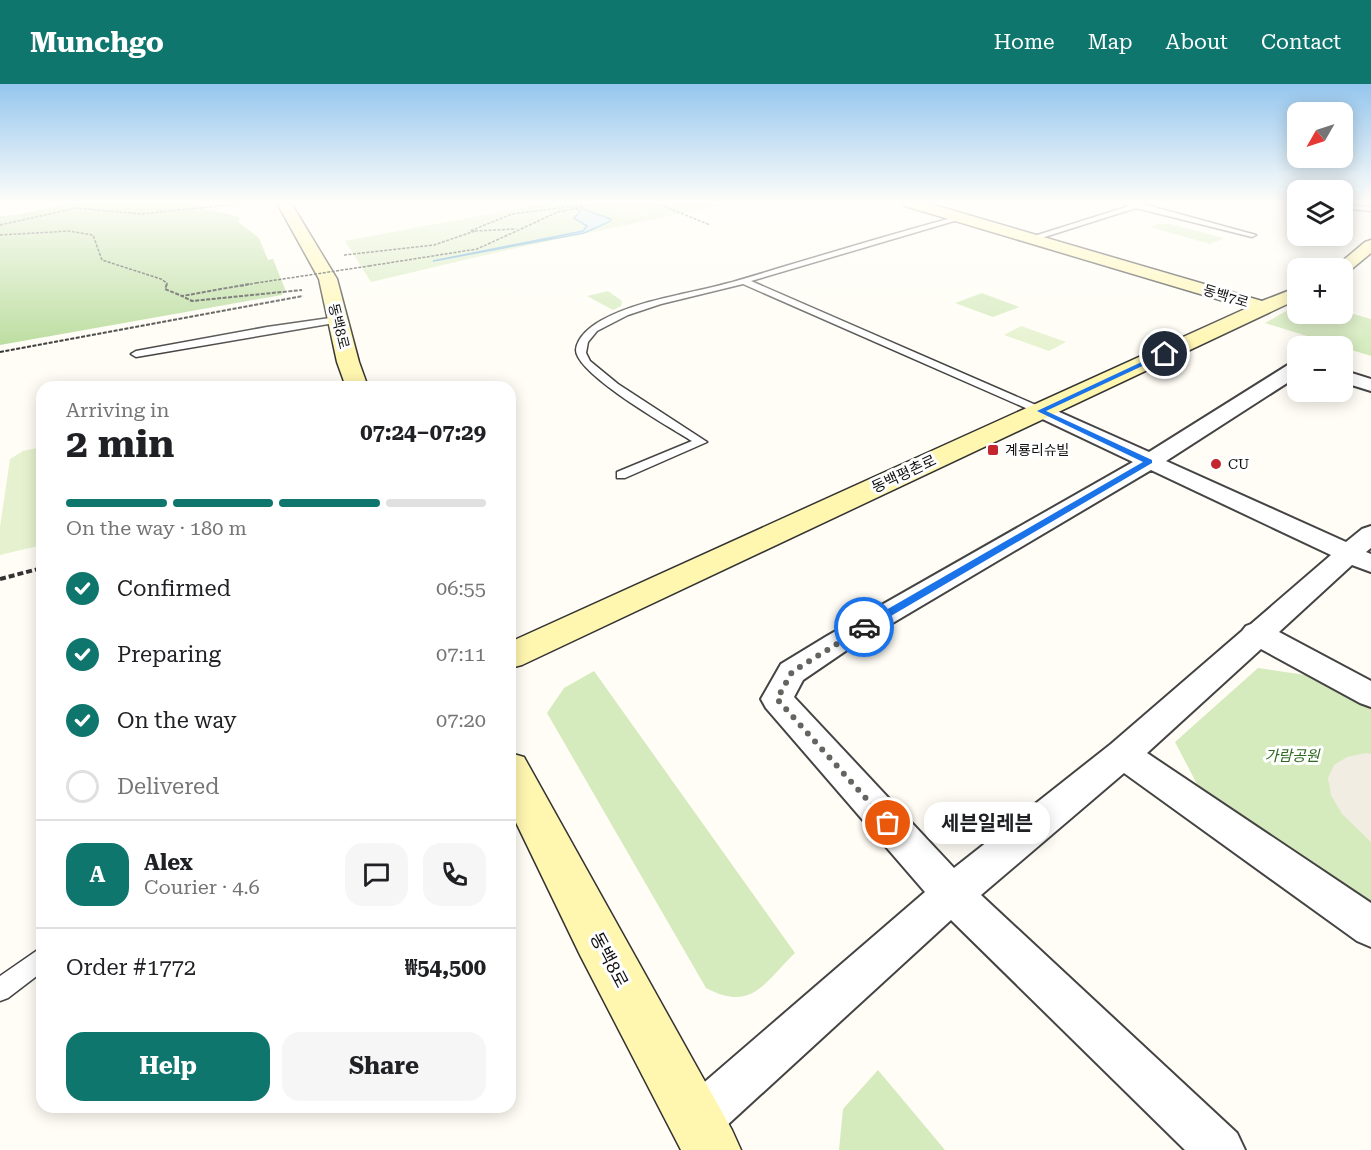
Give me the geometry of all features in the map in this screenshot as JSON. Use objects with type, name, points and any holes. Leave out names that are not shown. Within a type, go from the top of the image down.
[{"type":"street","name":"동백8로","points":[[312,253],[330,289],[355,381]]},
{"type":"street","name":"동백7로","points":[[1081,253],[1265,308]]},
{"type":"street","name":"동백평촌로","points":[[516,653],[1287,297]]},
{"type":"street","points":[[1220,1150],[952,894],[777,699],[792,672],[837,643],[1149,462],[1287,374]]},
{"type":"street","points":[[1353,379],[1371,385]]},
{"type":"street","points":[[704,1136],[952,894],[1123,754],[1256,633],[1363,551],[1149,462],[1041,411]]},
{"type":"street","points":[[1256,633],[1371,695]]},
{"type":"street","points":[[1123,754],[1371,927]]},
{"type":"street","name":"동백8로","points":[[516,781],[597,938],[704,1136]]},
{"type":"lane","points":[[621,475],[701,442],[620,390],[582,360],[581,351],[588,334],[610,320],[664,301],[840,253]]},
{"type":"lane","points":[[743,281],[1041,411]]},
{"type":"lane","points":[[136,354],[267,330],[337,320]]},
{"type":"lane","points":[[0,990],[36,963]]},
{"type":"path","points":[[99,253],[102,260],[161,279],[167,284],[165,289],[192,301],[330,289]]},
{"type":"path","points":[[315,258],[364,253]]},
{"type":"path","points":[[182,296],[453,253]]},
{"type":"path","points":[[0,352],[330,289]]},
{"type":"path","points":[[0,579],[36,570]]},
{"type":"green space","points":[[0,253],[265,253],[268,260],[273,259],[285,289],[282,295],[0,345]]},
{"type":"green space","points":[[352,253],[495,253],[371,282]]},
{"type":"green space","points":[[608,291],[622,301],[621,306],[613,310],[587,296]]},
{"type":"green space","points":[[982,293],[1019,307],[993,317],[955,303]]},
{"type":"green space","points":[[1287,311],[1287,324],[1353,324],[1353,314],[1371,319],[1371,356],[1353,350],[1353,336],[1307,336],[1265,323]]},
{"type":"green space","points":[[1021,326],[1066,342],[1049,351],[1004,335]]},
{"type":"green space","points":[[36,448],[36,546],[0,555],[0,527],[10,459],[23,451]]},
{"type":"green space","name":"가람공원","points":[[1258,668],[1312,676],[1371,709],[1371,905],[1198,786],[1175,742]]},
{"type":"green space","points":[[594,671],[795,953],[765,984],[746,996],[722,995],[706,988],[547,713],[564,688]]},
{"type":"green space","points":[[878,1070],[945,1150],[839,1150],[843,1109]]},
{"type":"shaded area","points":[[1371,754],[1371,842],[1342,814],[1331,795],[1328,778],[1334,765],[1347,757]]},
{"type":"way so far","points":[[864,627],[792,672],[777,699],[888,823]]},
{"type":"place","name":"계룡리슈빌","points":[[993,450]]},
{"type":"place","name":"CU","points":[[1216,464]]},
{"type":"place","name":"세븐일레븐","points":[[888,823]]},
{"type":"route","points":[[864,627],[1149,462],[1041,411],[1165,354]]}]
